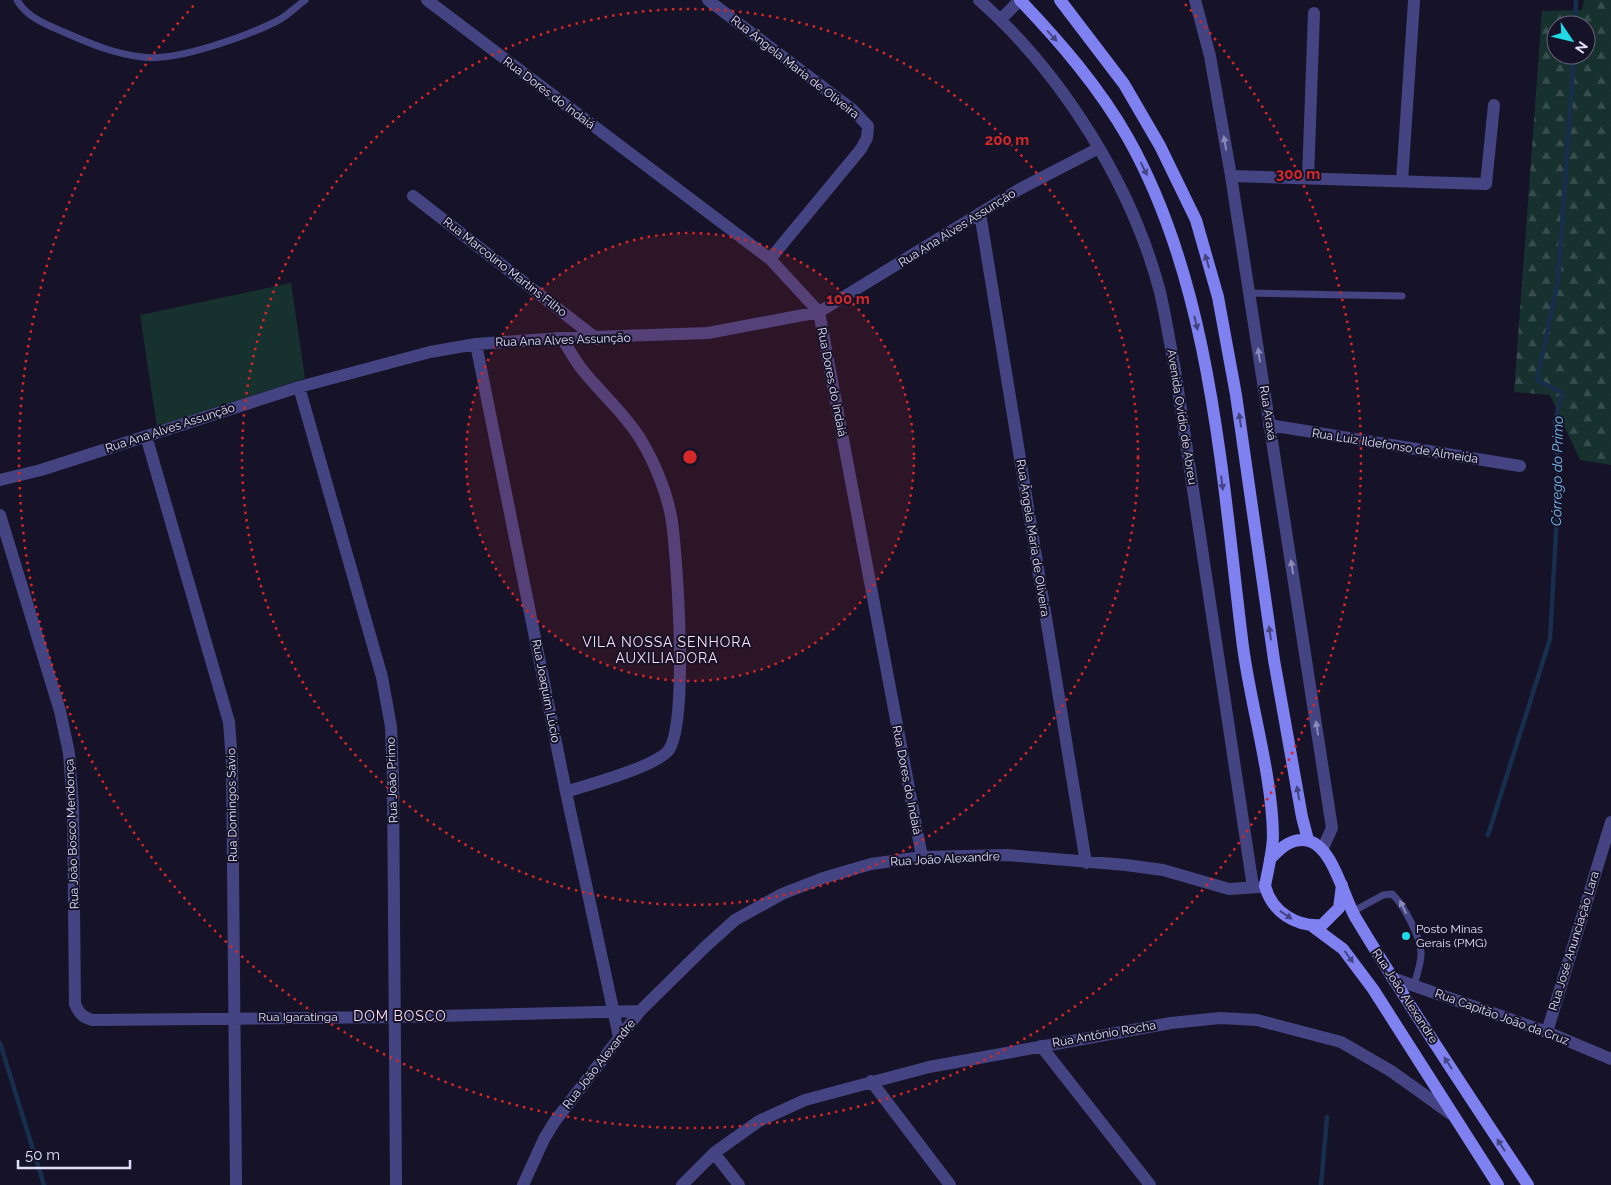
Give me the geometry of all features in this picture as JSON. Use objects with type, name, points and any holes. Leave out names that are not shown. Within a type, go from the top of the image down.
[{"type":"main road","points":[[1020,0],[1094,85],[1127,136],[1163,210],[1186,280],[1202,346],[1246,664],[1269,794],[1273,835],[1270,859],[1259,887]]},
{"type":"main road","points":[[1060,0],[1124,84],[1160,146],[1196,220],[1218,297],[1236,395],[1274,660],[1302,817],[1308,840],[1287,842],[1270,859]]},
{"type":"main road","name":"Rua João Alexandre","points":[[1308,840],[1322,850],[1342,885],[1352,912],[1392,978],[1528,1185]]},
{"type":"main road","points":[[1312,926],[1322,925],[1339,908],[1342,885]]},
{"type":"main road","name":"Rua João Alexandre","points":[[1259,887],[1267,894],[1280,912],[1299,924],[1312,926],[1343,949],[1373,989],[1451,1114]]},
{"type":"main road","name":"Rua Antônio Rocha","points":[[1451,1114],[1498,1185]]},
{"type":"street","name":"Rua Dores do Indaiá","points":[[426,0],[770,259],[819,312],[922,858]]},
{"type":"street","name":"Rua Ângela Maria de Oliveira","points":[[708,0],[853,110],[868,126],[866,138],[861,149],[770,259]]},
{"type":"street","name":"Avenida Ovídio de Abreu","points":[[979,0],[1001,19],[1074,107],[1099,148],[1137,225],[1159,292],[1175,370],[1259,887]]},
{"type":"street","points":[[1001,19],[1020,0]]},
{"type":"street","name":"Rua Araxá","points":[[1195,0],[1210,56],[1231,176],[1332,828],[1322,850]]},
{"type":"street","points":[[1402,181],[1414,1]]},
{"type":"street","points":[[1308,178],[1314,13]]},
{"type":"street","points":[[1231,176],[1486,184],[1494,105]]},
{"type":"street","name":"Rua Ana Alves Assunção","points":[[0,480],[41,470],[299,387],[430,352],[476,344],[562,338],[597,339],[708,334],[819,312],[1018,190],[1099,148]]},
{"type":"street","name":"Rua Marcolino Martins Filho","points":[[414,196],[597,339]]},
{"type":"street","name":"Rua Ângela Maria de Oliveira","points":[[980,213],[1086,863]]},
{"type":"street","points":[[562,338],[584,372],[641,440],[658,477],[672,529],[677,581],[679,703],[673,744],[662,755],[638,767],[566,792]]},
{"type":"street","name":"Rua Joaquim Lúcio","points":[[476,344],[566,792],[620,1037]]},
{"type":"street","name":"Rua João Primo","points":[[299,387],[382,677],[391,727],[396,1017],[396,1185]]},
{"type":"street","name":"Rua Luiz Ildefonso de Almeida","points":[[1269,425],[1520,466]]},
{"type":"street","name":"Rua Domingos Sávio","points":[[146,436],[229,722],[232,762],[236,1017],[236,1185]]},
{"type":"street","name":"Rua João Bosco Mendonça","points":[[0,515],[60,711],[69,753],[73,806],[76,1004],[78,1012]]},
{"type":"street","name":"Rua José Anunciação Lara","points":[[1547,1032],[1611,822]]},
{"type":"street","name":"Rua João Alexandre","points":[[524,1185],[547,1133],[640,1011],[735,920],[782,894],[824,878],[871,864],[922,858],[1007,855],[1126,865],[1163,870],[1229,888],[1259,887]]},
{"type":"street","name":"Rua Capitão João da Cruz","points":[[1392,978],[1547,1032],[1611,1059]]},
{"type":"street","name":"Rua Igaratinga","points":[[78,1012],[92,1020],[236,1017],[396,1017],[640,1011]]},
{"type":"street","name":"Rua Antônio Rocha","points":[[682,1185],[714,1153],[759,1121],[805,1100],[929,1066],[1171,1023],[1220,1018],[1256,1020],[1341,1042],[1390,1071],[1451,1114]]},
{"type":"street","points":[[1041,1046],[1150,1185]]},
{"type":"street","points":[[871,1081],[950,1185]]},
{"type":"street","points":[[714,1153],[740,1185]]},
{"type":"lane","points":[[17,0],[20,6],[39,22],[108,51],[144,58],[181,55],[214,44],[278,20],[305,0]]},
{"type":"lane","points":[[1250,293],[1402,296]]},
{"type":"lane","points":[[1352,912],[1383,895],[1392,894],[1399,900],[1421,945],[1420,962],[1414,986]]},
{"type":"green space","points":[[1584,0],[1611,0],[1611,465],[1580,460],[1550,395],[1514,392],[1542,11],[1582,10]]},
{"type":"green space","points":[[291,283],[305,378],[157,427],[140,315]]},
{"type":"waterway","name":"Córrego do Primo","points":[[1575,15],[1576,0]]},
{"type":"waterway","name":"Córrego do Primo","points":[[1488,835],[1550,639],[1559,481],[1555,422],[1562,393],[1537,380],[1558,281],[1573,65]]},
{"type":"waterway","points":[[0,1043],[44,1185]]},
{"type":"waterway","name":"Córrego do Primo","points":[[1321,1185],[1327,1117]]},
{"type":"place","name":"Posto Minas Gerais (PMG)","points":[[1406,936]]},
{"type":"district","name":"VILA NOSSA SENHORA AUXILIADORA","points":[[667,650]]},
{"type":"district","name":"DOM BOSCO","points":[[400,1016]]}]
